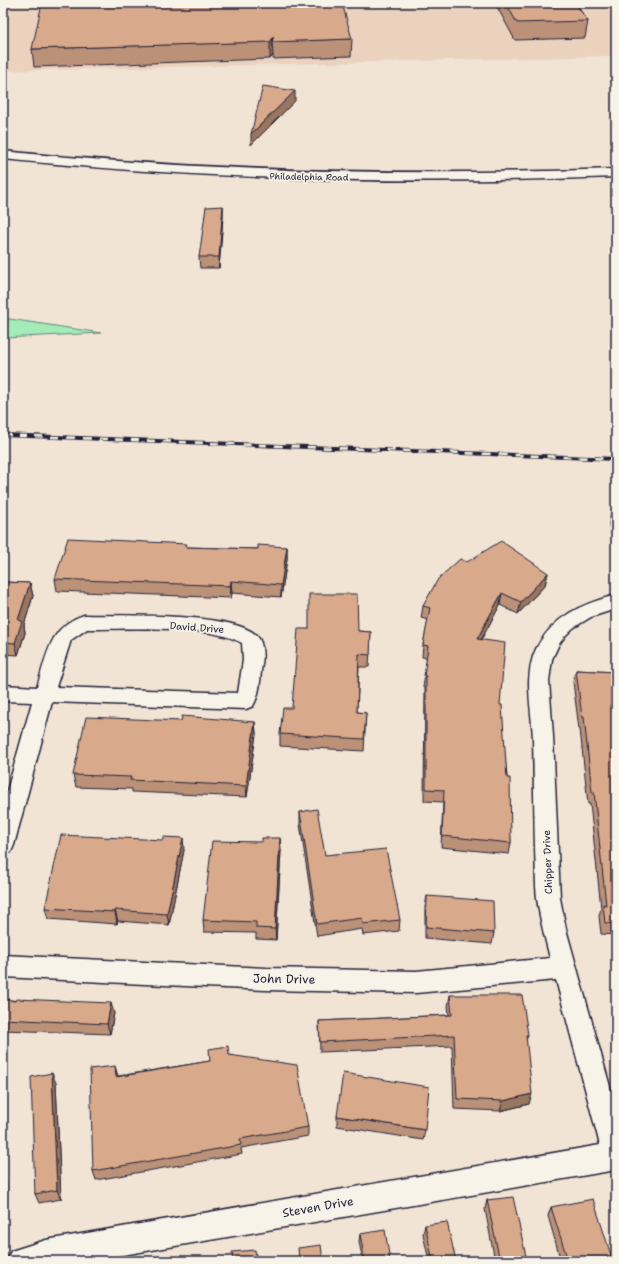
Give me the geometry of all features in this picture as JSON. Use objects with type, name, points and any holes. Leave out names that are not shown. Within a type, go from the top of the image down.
[{"type":"main road","name":"Philadelphia Road","points":[[3,155],[113,166],[292,177],[429,178],[616,173]]},
{"type":"street","name":"Chipper Drive","points":[[616,602],[602,605],[567,622],[553,637],[545,650],[540,670],[538,688],[543,721],[548,893],[554,929],[616,1156]]},
{"type":"street","name":"David Drive","points":[[3,845],[44,695],[63,637],[73,628],[84,622],[181,624],[227,628],[239,632],[249,638],[253,647],[246,701],[44,695]]},
{"type":"street","points":[[3,693],[44,695]]},
{"type":"street","name":"John Drive","points":[[3,966],[266,979],[416,982],[565,968]]},
{"type":"street","name":"Steven Drive","points":[[21,1261],[54,1253],[616,1156]]},
{"type":"shaded area","points":[[3,3],[616,3],[616,56],[3,71]]},
{"type":"green space","points":[[3,318],[101,333],[3,338]]},
{"type":"building","points":[[42,3],[342,3],[352,39],[272,42],[274,36],[270,42],[32,49]]},
{"type":"building","points":[[506,3],[575,3],[588,21],[517,23]]},
{"type":"building","points":[[263,86],[295,91],[251,134]]},
{"type":"building","points":[[223,206],[219,257],[199,257],[206,207]]},
{"type":"building","points":[[611,512],[616,512],[616,531]]},
{"type":"building","points":[[68,538],[187,544],[186,547],[258,549],[258,545],[287,547],[281,585],[231,581],[230,586],[55,579]]},
{"type":"building","points":[[501,541],[548,573],[521,602],[502,593],[477,639],[505,643],[500,705],[502,705],[507,778],[510,778],[511,843],[442,836],[444,790],[426,789],[426,676],[424,676],[428,646],[423,645],[430,608],[423,606],[438,579],[460,559],[467,562]]},
{"type":"building","points":[[3,582],[30,583],[18,620],[22,621],[15,643],[3,642]]},
{"type":"building","points":[[309,594],[357,594],[358,631],[371,632],[370,655],[359,654],[357,712],[366,713],[364,739],[280,734],[283,708],[292,708],[298,629],[309,629]]},
{"type":"building","points":[[576,670],[616,672],[616,924],[605,923],[603,904],[606,905],[594,792],[592,792],[584,717],[582,717]]},
{"type":"building","points":[[182,716],[255,722],[246,786],[130,780],[131,777],[73,775],[86,717],[181,721]]},
{"type":"building","points":[[317,809],[325,855],[386,849],[400,920],[363,924],[362,918],[317,924],[300,812]]},
{"type":"building","points":[[61,835],[163,840],[163,837],[183,838],[167,914],[115,910],[115,912],[45,908]]},
{"type":"building","points":[[262,838],[280,838],[275,929],[256,928],[256,922],[203,920],[212,841],[262,842]]},
{"type":"building","points":[[427,896],[493,901],[494,933],[426,927]]},
{"type":"building","points":[[450,995],[522,995],[528,1035],[526,1035],[532,1094],[503,1101],[457,1099],[454,1035],[320,1042],[319,1021],[452,1015]]},
{"type":"building","points":[[3,999],[15,1001],[16,999],[111,1003],[107,1024],[3,1019]]},
{"type":"building","points":[[228,1046],[229,1055],[297,1065],[308,1127],[240,1139],[241,1145],[93,1171],[90,1069],[115,1066],[116,1077],[210,1061],[209,1049]]},
{"type":"building","points":[[52,1073],[57,1190],[35,1194],[31,1077]]},
{"type":"building","points":[[343,1073],[429,1087],[425,1130],[337,1116]]},
{"type":"building","points":[[513,1197],[527,1261],[500,1261],[487,1200]]},
{"type":"building","points":[[593,1199],[613,1261],[568,1261],[551,1207]]},
{"type":"building","points":[[447,1222],[456,1261],[433,1261],[425,1225]]},
{"type":"building","points":[[385,1230],[390,1261],[365,1261],[360,1234]]},
{"type":"building","points":[[321,1245],[323,1261],[299,1261],[298,1248]]},
{"type":"building","points":[[255,1250],[257,1261],[233,1261],[232,1252]]},
{"type":"railway","points":[[3,435],[616,459]]}]
